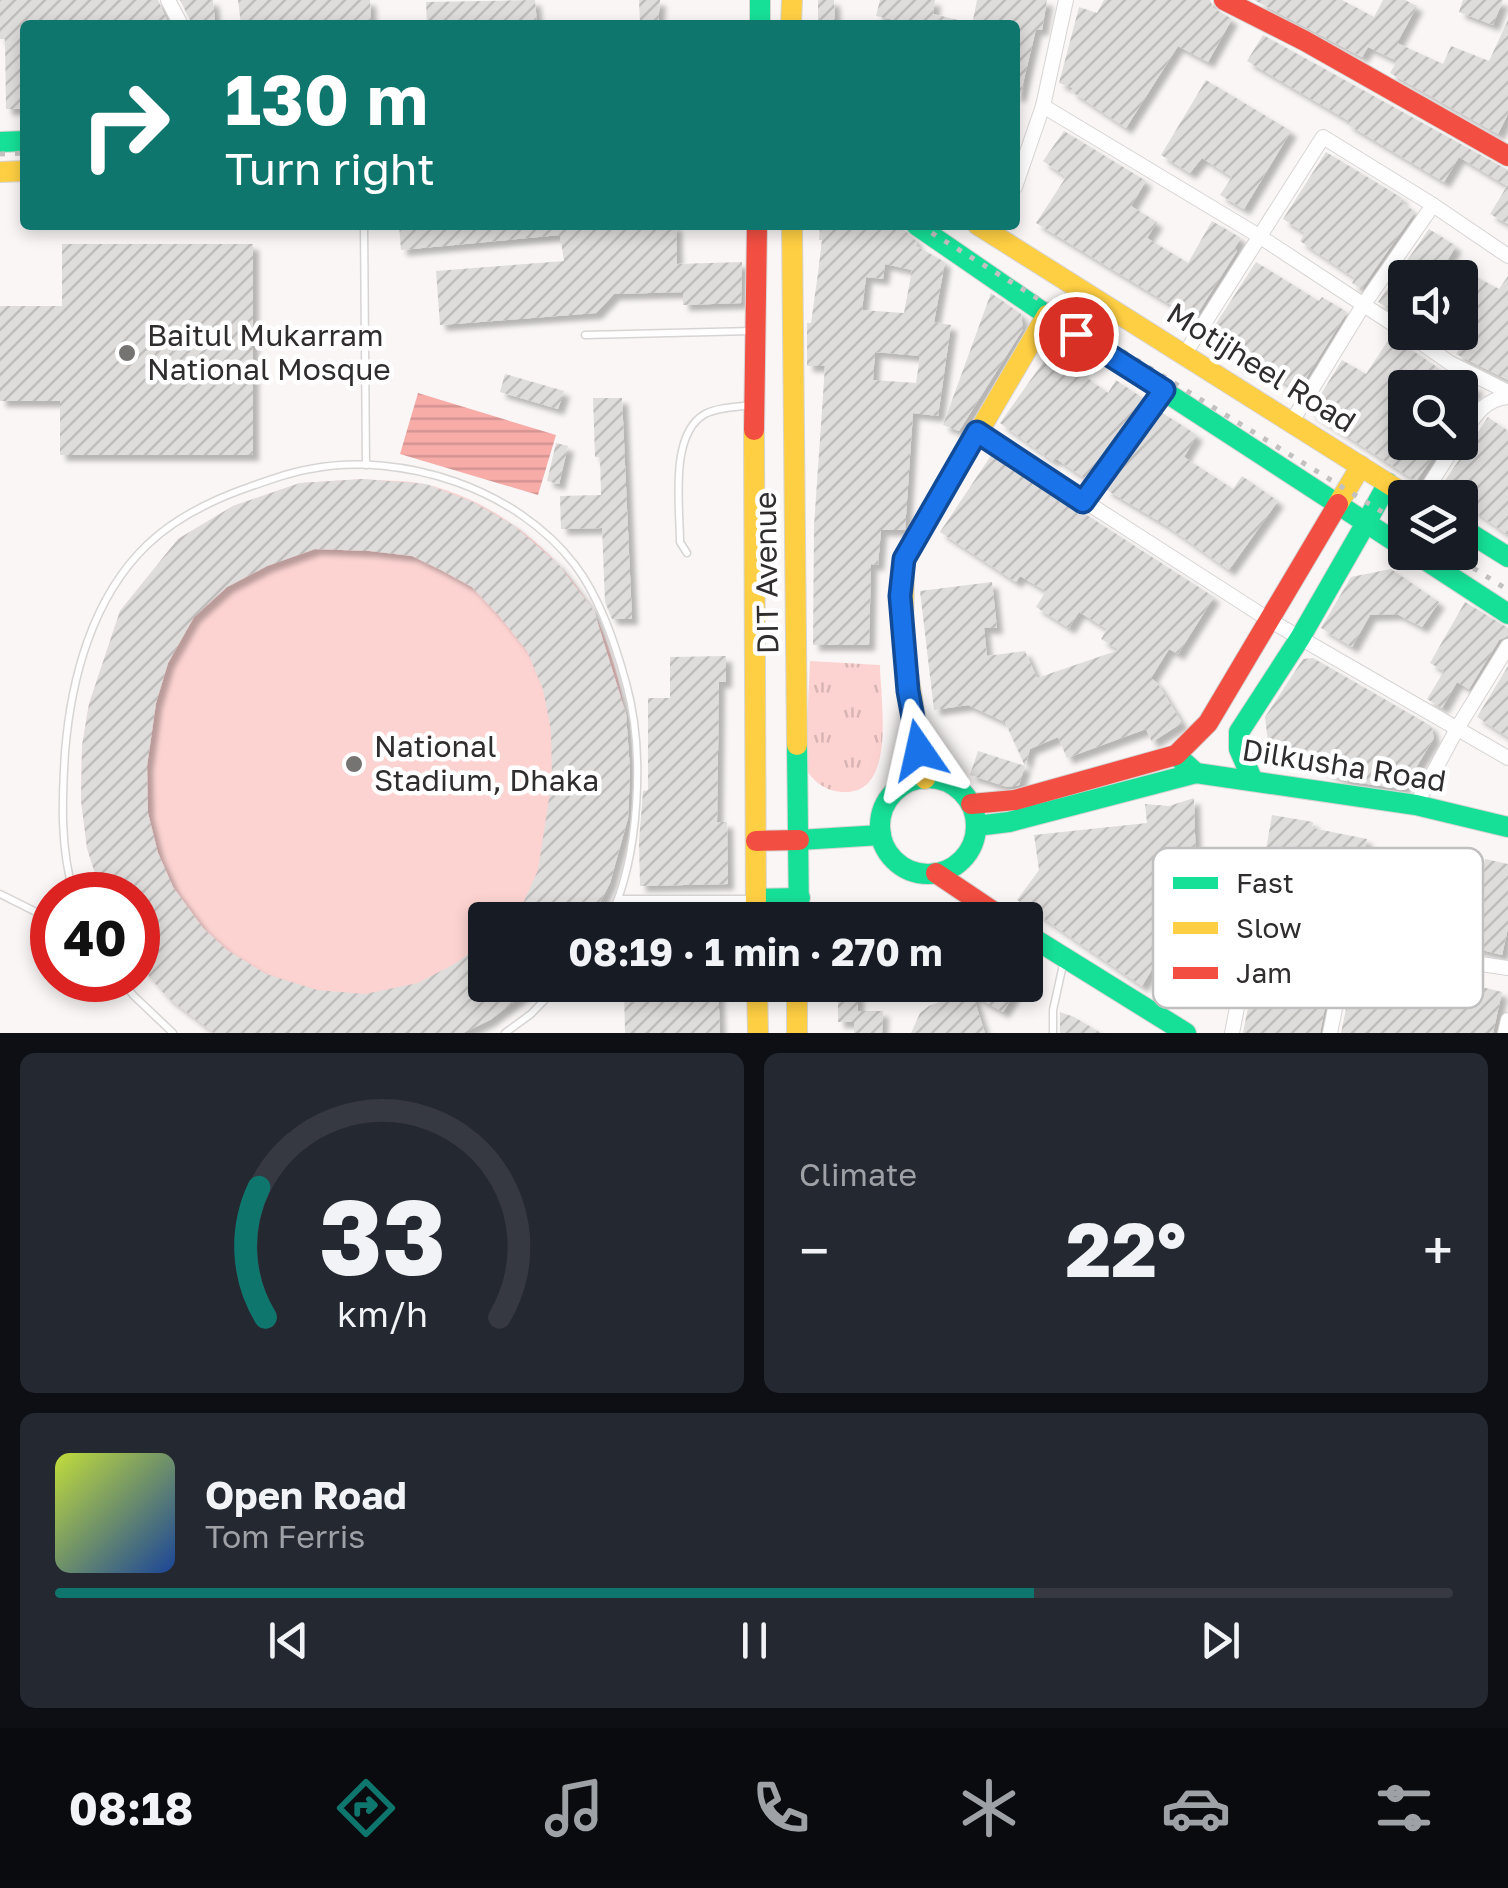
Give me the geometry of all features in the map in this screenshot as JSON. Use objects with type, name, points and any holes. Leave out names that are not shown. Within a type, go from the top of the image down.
[{"type":"main road","points":[[1224,0],[1306,41],[1508,156]]},
{"type":"main road","name":"DIT Avenue","points":[[756,902],[757,230]]},
{"type":"main road","name":"DIT Avenue","points":[[792,230],[800,902]]},
{"type":"main road","points":[[923,230],[1046,315],[1388,537]]},
{"type":"main road","name":"Motijheel Road","points":[[999,231],[1184,356],[1388,483]]},
{"type":"main road","points":[[925,778],[908,691],[900,596],[904,559],[1046,315]]},
{"type":"main road","name":"Dilkusha Road","points":[[1361,466],[1208,723],[1176,755],[1196,773],[1416,805],[1508,826]]},
{"type":"main road","points":[[1252,781],[1240,748],[1240,732],[1300,638],[1388,483]]},
{"type":"main road","points":[[1478,539],[1508,557]]},
{"type":"main road","points":[[1440,570],[1508,614]]},
{"type":"main road","points":[[971,804],[1016,800],[1176,755]]},
{"type":"main road","points":[[976,826],[1010,822],[1196,773]]},
{"type":"main road","points":[[936,874],[960,862],[975,840],[976,826],[971,804],[952,784],[925,778],[896,791],[886,804],[881,818],[886,848],[907,869],[936,874],[979,902]]},
{"type":"main road","points":[[756,841],[881,834]]},
{"type":"main road","points":[[784,902],[800,898]]},
{"type":"main road","points":[[1043,944],[1163,1027],[1186,1033]]},
{"type":"main road","points":[[757,1002],[758,1033]]},
{"type":"main road","points":[[796,1033],[797,1002]]},
{"type":"street","points":[[1020,173],[1043,106],[1066,0]]},
{"type":"street","points":[[1043,106],[1259,236],[1388,320]]},
{"type":"street","points":[[1184,356],[1323,137],[1508,256]]},
{"type":"street","points":[[1291,424],[1364,304],[1433,205]]},
{"type":"street","points":[[1431,350],[1508,395]]},
{"type":"street","points":[[1083,502],[1164,390]]},
{"type":"street","points":[[1478,412],[1508,395]]},
{"type":"street","points":[[977,432],[1271,622],[1508,758]]},
{"type":"street","points":[[1416,805],[1508,646]]},
{"type":"street","points":[[1483,964],[1508,968]]},
{"type":"street","points":[[1232,1033],[1237,1008]]},
{"type":"street","points":[[1330,1033],[1335,1008]]},
{"type":"street","points":[[1505,1033],[1508,1020]]},
{"type":"lane","points":[[364,230],[366,466]]},
{"type":"lane","points":[[584,336],[754,331]]},
{"type":"lane","points":[[688,552],[680,542],[682,440],[693,423],[708,412],[754,404]]},
{"type":"lane","points":[[67,872],[62,798],[69,707],[90,633],[117,584],[146,547],[170,526],[229,494],[310,468],[366,466],[402,468],[486,494],[515,510],[556,543],[590,588],[622,667],[633,706],[638,746],[631,856],[618,902]]},
{"type":"lane","points":[[0,894],[30,909]]},
{"type":"lane","points":[[620,899],[661,902]]},
{"type":"lane","points":[[1053,1033],[1053,1010],[1064,958]]},
{"type":"lane","points":[[140,1002],[174,1033]]},
{"type":"lane","points":[[506,1033],[544,1002]]},
{"type":"green space","name":"National Stadium, Dhaka","points":[[363,479],[424,484],[495,513],[538,545],[574,583],[601,628],[611,656],[627,735],[623,815],[609,882],[600,902],[468,902],[468,1002],[514,1002],[490,1020],[463,1033],[214,1033],[160,989],[160,872],[95,872],[87,848],[81,800],[82,746],[89,704],[120,611],[178,539],[233,506],[300,483]]},
{"type":"green space","points":[[810,661],[880,665],[883,722],[879,763],[872,779],[860,789],[830,790],[815,781],[805,767]]},
{"type":"shaded area","points":[[418,393],[556,435],[538,495],[400,454]]},
{"type":"building","points":[[0,0],[158,0],[167,20],[20,20],[20,109],[6,109],[5,39],[0,39]]},
{"type":"building","points":[[180,0],[213,0],[215,20],[190,20]]},
{"type":"building","points":[[238,0],[370,0],[371,20],[240,20]]},
{"type":"building","points":[[535,0],[537,20],[427,20],[426,2]]},
{"type":"building","points":[[639,0],[660,0],[658,20],[640,20]]},
{"type":"building","points":[[818,0],[834,0],[835,20],[818,20]]},
{"type":"building","points":[[880,0],[935,0],[933,14],[958,20],[895,20],[876,16]]},
{"type":"building","points":[[977,0],[1047,0],[1042,30],[1036,29],[1020,96],[1020,20],[973,20]]},
{"type":"building","points":[[1104,0],[1210,0],[1213,8],[1232,19],[1208,62],[1178,46],[1126,128],[1071,91],[1073,88],[1059,83],[1079,7],[1097,13]]},
{"type":"building","points":[[1254,0],[1342,0],[1374,17],[1383,0],[1405,0],[1417,6],[1397,43],[1443,64],[1451,46],[1489,61],[1508,20],[1508,114],[1498,134],[1390,73],[1397,61],[1368,47],[1362,57]]},
{"type":"building","points":[[1463,0],[1503,0],[1493,25],[1459,12]]},
{"type":"building","points":[[1263,35],[1508,170],[1508,224],[1490,214],[1507,186],[1459,157],[1444,182],[1247,61]]},
{"type":"building","points":[[1206,80],[1291,131],[1244,209],[1220,195],[1232,177],[1202,158],[1190,173],[1161,155]]},
{"type":"building","points":[[1064,131],[1146,181],[1131,206],[1157,222],[1147,238],[1188,263],[1212,221],[1241,238],[1234,249],[1237,251],[1194,319],[1036,223],[1066,177],[1043,161]]},
{"type":"building","points":[[1326,152],[1402,198],[1400,201],[1415,212],[1361,289],[1352,283],[1355,278],[1300,241],[1305,233],[1283,219]]},
{"type":"building","points":[[1429,229],[1456,246],[1448,260],[1407,260]]},
{"type":"building","points":[[399,230],[676,230],[677,264],[742,262],[741,303],[683,305],[683,292],[614,294],[596,313],[440,325],[436,271],[564,261],[560,235],[401,250]]},
{"type":"building","points":[[820,230],[905,230],[917,242],[916,246],[945,262],[934,322],[951,325],[938,416],[913,413],[905,530],[881,530],[878,565],[871,564],[869,645],[813,645],[814,526],[825,366],[807,366],[807,323],[811,323],[822,240]],"holes":[[[885,264],[912,270],[904,313],[862,310],[866,277],[883,279]],[[875,352],[920,356],[916,383],[873,380]]]},
{"type":"building","name":"Baitul Mukarram National Mosque","points":[[62,244],[253,244],[253,455],[60,455],[60,401],[0,401],[0,306],[62,306]]},
{"type":"building","points":[[1256,262],[1319,301],[1322,297],[1347,312],[1298,391],[1208,336]]},
{"type":"building","points":[[1508,276],[1508,380],[1456,354],[1459,350],[1478,350],[1478,278],[1499,289]]},
{"type":"building","points":[[1388,288],[1388,308],[1378,302]]},
{"type":"building","points":[[991,293],[1021,314],[1023,329],[959,431],[943,425]]},
{"type":"building","points":[[1388,341],[1388,350],[1412,350],[1441,370],[1388,370],[1388,460],[1431,460],[1417,480],[1310,412],[1342,360],[1366,374]]},
{"type":"building","points":[[1054,347],[1108,393],[1116,380],[1144,399],[1086,479],[1000,423]]},
{"type":"building","points":[[505,374],[564,391],[558,409],[500,392]]},
{"type":"building","points":[[593,398],[622,398],[632,619],[612,619],[605,602],[602,528],[561,529],[560,496],[601,495]]},
{"type":"building","points":[[1161,412],[1197,435],[1184,457],[1233,489],[1242,476],[1278,501],[1229,570],[1105,489]]},
{"type":"building","points":[[1488,417],[1508,431],[1508,535],[1478,514],[1478,480],[1445,480],[1459,460],[1478,460],[1478,432]]},
{"type":"building","points":[[556,443],[568,446],[559,484],[547,481]]},
{"type":"building","points":[[992,454],[1214,597],[1178,654],[1169,649],[1151,678],[1182,723],[1152,742],[1146,729],[1067,758],[1058,737],[1030,749],[1025,766],[1005,722],[968,705],[934,710],[920,591],[992,582],[997,628],[984,628],[987,656],[1025,651],[1037,678],[1119,650],[1101,639],[1107,629],[1079,612],[1069,628],[1036,607],[1046,591],[1020,576],[1016,582],[940,532]]},
{"type":"building","points":[[363,479],[426,484],[473,502],[513,525],[559,565],[594,611],[626,714],[628,818],[610,883],[600,902],[524,902],[538,870],[552,779],[551,731],[543,689],[527,651],[472,587],[412,556],[315,549],[267,566],[227,587],[194,617],[168,663],[156,703],[147,766],[148,813],[158,853],[173,887],[203,928],[227,950],[266,974],[317,990],[365,994],[418,983],[468,954],[468,1002],[514,1002],[490,1020],[463,1033],[214,1033],[160,989],[160,872],[95,872],[87,848],[81,800],[82,746],[89,704],[120,611],[178,539],[233,506],[300,483]]},
{"type":"building","points":[[1392,570],[1439,602],[1422,627],[1397,614],[1370,615],[1352,647],[1321,628],[1351,577]]},
{"type":"building","points":[[1465,602],[1508,628],[1508,636],[1499,640],[1469,689],[1457,682],[1442,708],[1427,699],[1444,671],[1430,663]]},
{"type":"building","points":[[726,656],[726,682],[719,682],[717,822],[727,822],[728,884],[640,886],[643,791],[648,790],[648,698],[670,698],[670,657]]},
{"type":"building","points":[[1313,658],[1431,726],[1434,738],[1403,789],[1346,781],[1268,742],[1265,717],[1303,659]]},
{"type":"building","points":[[1508,666],[1508,737],[1477,717]]},
{"type":"building","points":[[978,751],[1025,766],[1019,785],[1007,787],[970,775]]},
{"type":"building","points":[[1194,798],[1195,848],[1153,848],[1153,968],[1142,986],[1043,918],[1043,902],[1017,900],[1039,870],[1034,835],[1147,823],[1145,804],[1169,806]]},
{"type":"building","points":[[1272,815],[1313,822],[1312,828],[1367,839],[1365,848],[1266,848]]},
{"type":"building","points":[[1485,859],[1508,864],[1508,928],[1502,955],[1483,950]]},
{"type":"building","points":[[1483,987],[1502,992],[1493,1033],[1341,1033],[1346,1008],[1483,1008]]},
{"type":"building","points":[[624,1002],[719,1002],[720,1033],[625,1033]]},
{"type":"building","points":[[838,1002],[858,1002],[858,1011],[883,1011],[882,1033],[854,1033],[854,1022],[838,1022]]},
{"type":"building","points":[[939,1002],[975,1002],[985,1033],[911,1033],[920,1013]]},
{"type":"building","points":[[985,1002],[1009,1002],[1003,1012]]},
{"type":"building","points":[[1248,1008],[1325,1008],[1320,1033],[1243,1033]]},
{"type":"building","points":[[1060,1012],[1074,1017],[1101,1033],[1060,1033]]},
{"type":"railway","points":[[0,154],[20,153]]},
{"type":"railway","points":[[927,230],[1388,515]]},
{"type":"railway","points":[[1476,570],[1508,590]]},
{"type":"traffic: fast","points":[[760,0],[760,20]]},
{"type":"traffic: fast","points":[[0,142],[20,141]]},
{"type":"traffic: fast","points":[[923,230],[1388,537]]},
{"type":"traffic: fast","points":[[1366,523],[1388,483]]},
{"type":"traffic: fast","points":[[1253,781],[1239,749],[1239,732],[1300,638],[1366,523]]},
{"type":"traffic: fast","points":[[1478,538],[1508,557]]},
{"type":"traffic: fast","points":[[1441,570],[1508,614]]},
{"type":"traffic: fast","points":[[797,745],[799,902]]},
{"type":"traffic: fast","points":[[1176,755],[1196,773],[1416,805],[1508,827]]},
{"type":"traffic: fast","points":[[976,826],[1009,822],[1196,773]]},
{"type":"traffic: fast","points":[[928,778],[946,782],[962,792],[972,808],[976,826],[972,844],[962,860],[946,870],[928,874],[910,870],[894,860],[884,844],[880,826],[884,808],[894,792],[910,782],[928,778]]},
{"type":"traffic: fast","points":[[799,840],[881,835]]},
{"type":"traffic: fast","points":[[756,899],[800,898]]},
{"type":"traffic: fast","points":[[1043,944],[1186,1033]]},
{"type":"traffic: slow","points":[[791,20],[792,0]]},
{"type":"traffic: slow","points":[[0,172],[20,171]]},
{"type":"traffic: slow","points":[[792,230],[797,745]]},
{"type":"traffic: slow","points":[[986,230],[1388,483]]},
{"type":"traffic: slow","points":[[925,779],[903,642],[904,559],[1047,315]]},
{"type":"traffic: slow","points":[[754,430],[756,902]]},
{"type":"traffic: slow","points":[[1338,504],[1361,466]]},
{"type":"traffic: slow","points":[[757,1002],[758,1033]]},
{"type":"traffic: slow","points":[[797,1002],[797,1033]]},
{"type":"traffic: jam","points":[[1224,0],[1305,41],[1508,156]]},
{"type":"traffic: jam","points":[[754,430],[757,230]]},
{"type":"traffic: jam","points":[[971,804],[1015,800],[1176,755],[1208,723],[1338,504]]},
{"type":"traffic: jam","points":[[756,841],[799,840]]},
{"type":"traffic: jam","points":[[936,873],[979,902]]},
{"type":"place","name":"Baitul Mukarram National Mosque","points":[[127,353]]},
{"type":"place","name":"National Stadium, Dhaka","points":[[354,764]]},
{"type":"route","points":[[919,750],[908,691],[900,596],[904,559],[977,432],[1083,502],[1164,390],[1076,334]]}]
